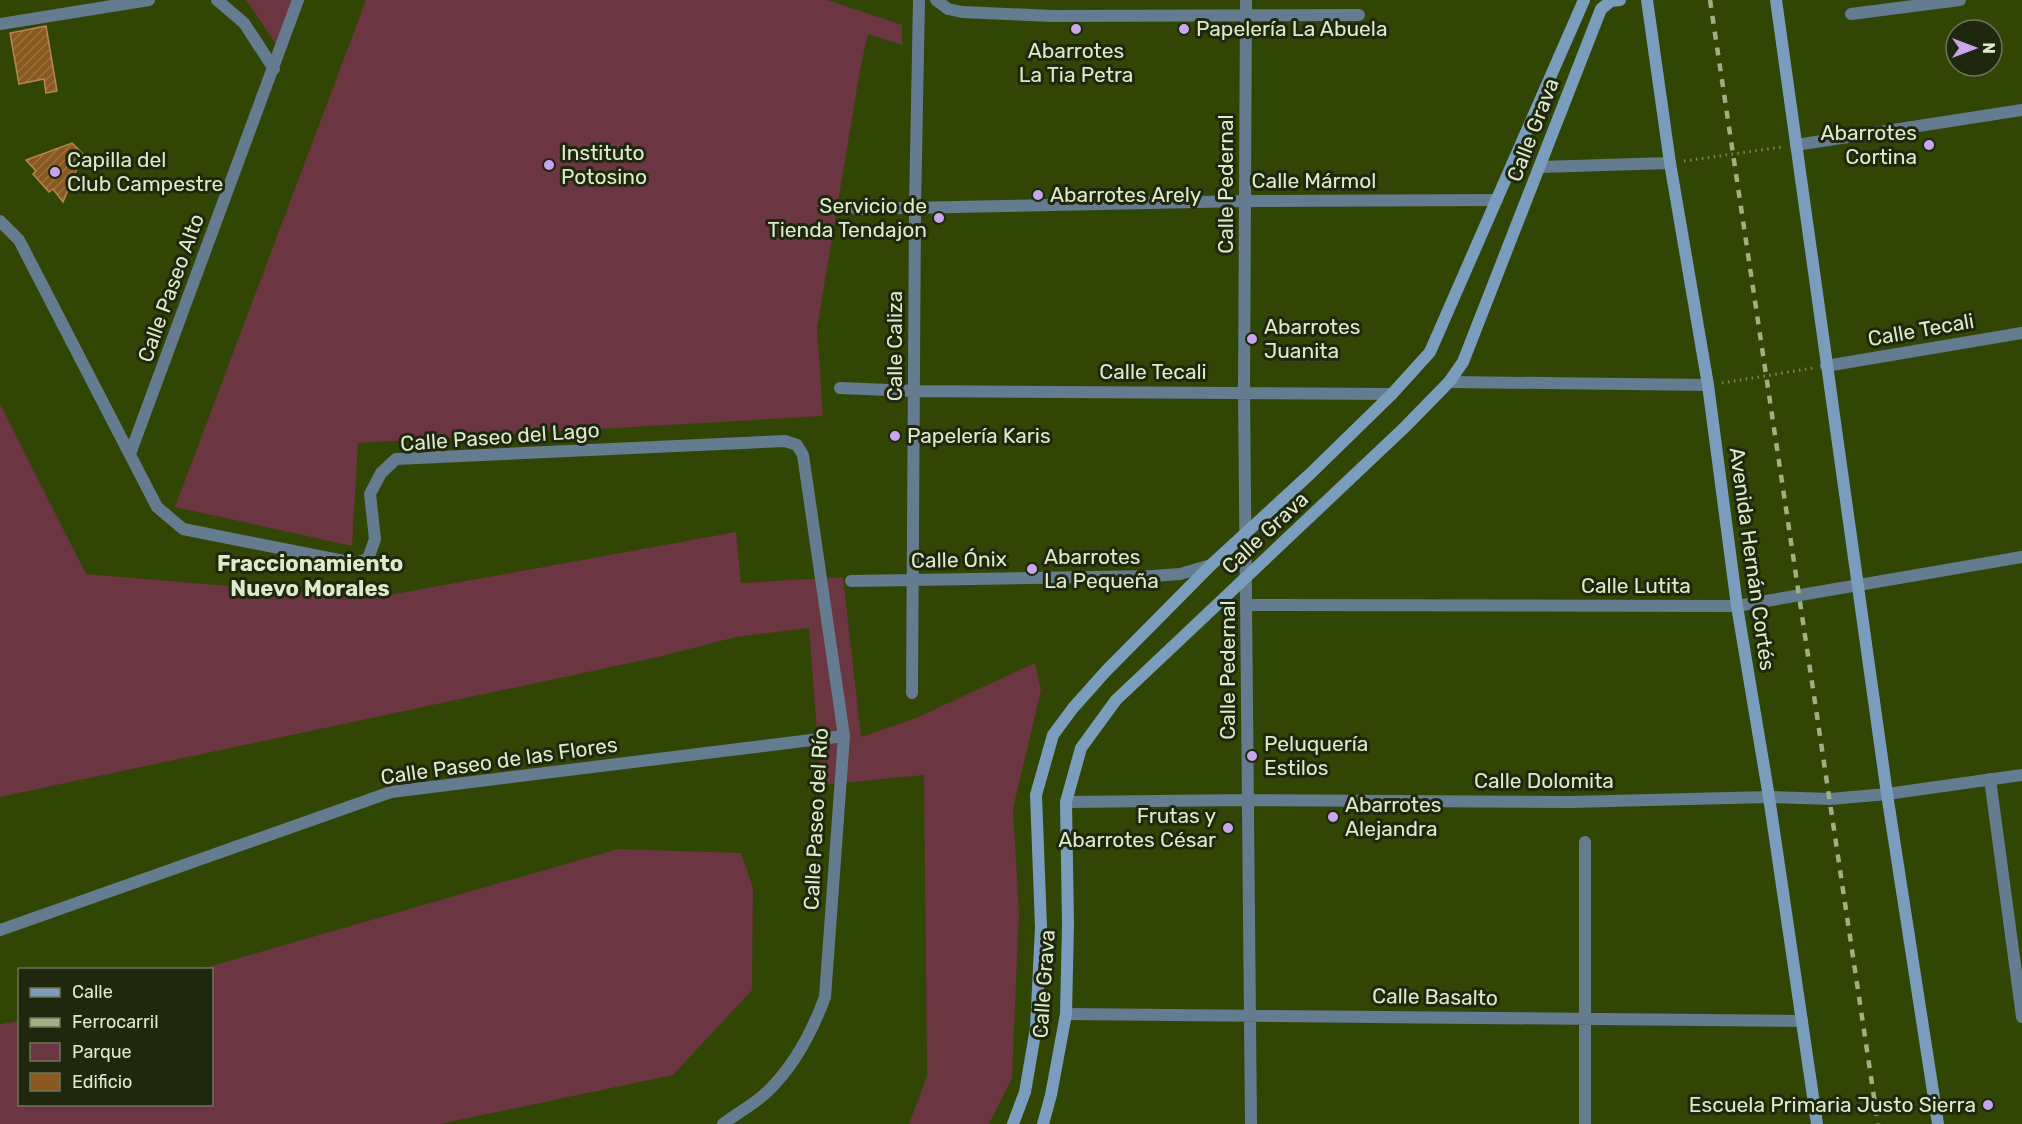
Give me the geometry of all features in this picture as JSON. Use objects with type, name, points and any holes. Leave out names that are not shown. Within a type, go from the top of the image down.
[{"type":"main road","name":"Calle Grava","points":[[1013,1124],[1025,1092],[1036,1028],[1041,927],[1036,795],[1053,735],[1073,708],[1106,671],[1211,565],[1247,534],[1392,394],[1430,352],[1584,0]]},
{"type":"main road","name":"Calle Grava","points":[[1043,1124],[1051,1095],[1066,1014],[1068,924],[1065,802],[1081,748],[1116,700],[1406,427],[1449,382],[1463,362],[1601,9],[1611,2],[1620,0]]},
{"type":"main road","name":"Avenida Hernán Cortés","points":[[1647,0],[1670,163],[1708,385],[1737,606],[1769,797],[1817,1124]]},
{"type":"main road","points":[[1776,0],[1887,794],[1938,1124]]},
{"type":"street","points":[[0,24],[149,0]]},
{"type":"street","points":[[218,0],[244,23],[274,69]]},
{"type":"street","name":"Calle Paseo Alto","points":[[130,454],[298,0]]},
{"type":"street","name":"Calle Caliza","points":[[912,693],[915,208],[920,0]]},
{"type":"street","points":[[936,0],[948,9],[962,12],[1053,16],[1359,15]]},
{"type":"street","name":"Calle Pedernal","points":[[1246,0],[1244,392],[1248,577],[1246,605],[1251,1124]]},
{"type":"street","points":[[1851,14],[1960,0]]},
{"type":"street","points":[[1796,145],[2022,110]]},
{"type":"street","points":[[1540,166],[1670,163]]},
{"type":"street","name":"Calle Mármol","points":[[856,209],[1245,201],[1497,200]]},
{"type":"street","name":"Calle Paseo del Lago","points":[[0,221],[19,240],[158,507],[183,529],[354,563],[368,559],[375,539],[370,494],[381,473],[396,459],[785,441],[797,445]]},
{"type":"street","name":"Calle Tecali","points":[[1826,366],[2022,333]]},
{"type":"street","points":[[1449,382],[1708,385]]},
{"type":"street","name":"Calle Tecali","points":[[840,388],[914,391],[1392,394]]},
{"type":"street","name":"Calle Paseo del Río","points":[[723,1124],[767,1092],[794,1061],[812,1032],[825,997],[844,736],[803,455],[797,445]]},
{"type":"street","name":"Calle Lutita","points":[[1246,605],[1737,606],[2022,557]]},
{"type":"street","name":"Calle Ónix","points":[[851,581],[1152,576],[1180,574],[1211,565]]},
{"type":"street","name":"Calle Paseo de las Flores","points":[[0,930],[391,792],[844,736]]},
{"type":"street","name":"Calle Dolomita","points":[[1065,802],[1248,800],[1570,802],[1769,797],[1830,799],[1887,794],[2022,775]]},
{"type":"street","points":[[1990,779],[2022,1017]]},
{"type":"street","points":[[1585,842],[1585,1124]]},
{"type":"street","name":"Calle Basalto","points":[[1066,1014],[1802,1021]]},
{"type":"path","points":[[1670,163],[1796,145]]},
{"type":"path","points":[[1708,385],[1826,366]]},
{"type":"green space","points":[[246,0],[295,0],[276,44]]},
{"type":"green space","points":[[366,0],[827,0],[902,25],[902,45],[868,34],[860,70],[817,328],[823,416],[358,443],[352,546],[175,507]]},
{"type":"green space","points":[[0,404],[86,574],[373,598],[736,532],[741,583],[843,577],[861,737],[916,718],[1035,663],[1041,690],[1013,809],[1019,912],[1012,1078],[989,1124],[909,1124],[927,1076],[924,775],[821,785],[809,628],[736,637],[658,657],[0,797]]},
{"type":"green space","points":[[618,849],[741,853],[753,888],[752,990],[673,1075],[440,1124],[0,1124],[0,1024],[18,1021],[18,1106],[213,1106],[213,968],[204,968]]},
{"type":"building","points":[[46,26],[57,91],[46,93],[44,79],[19,84],[10,33]]},
{"type":"building","name":"Capilla del Club Campestre","points":[[72,143],[83,154],[63,202],[53,189],[49,192],[33,174],[36,171],[26,160]]},
{"type":"railway","points":[[1710,0],[1878,1124]]},
{"type":"place","name":"Abarrotes La Tia Petra","points":[[1076,29]]},
{"type":"place","name":"Papelería La Abuela","points":[[1184,29]]},
{"type":"place","name":"Abarrotes Cortina","points":[[1929,145]]},
{"type":"place","name":"Instituto Potosino","points":[[549,165]]},
{"type":"place","name":"Capilla del Club Campestre","points":[[55,172]]},
{"type":"place","name":"Abarrotes Arely","points":[[1038,195]]},
{"type":"place","name":"Servicio de Tienda Tendajon","points":[[939,218]]},
{"type":"place","name":"Abarrotes Juanita","points":[[1252,339]]},
{"type":"place","name":"Papelería Karis","points":[[895,436]]},
{"type":"place","name":"Abarrotes La Pequeña","points":[[1032,569]]},
{"type":"place","name":"Peluquería Estilos","points":[[1252,756]]},
{"type":"place","name":"Abarrotes Alejandra","points":[[1333,817]]},
{"type":"place","name":"Frutas y Abarrotes César","points":[[1228,828]]},
{"type":"place","name":"Escuela Primaria Justo Sierra","points":[[1988,1105]]},
{"type":"district","name":"Fraccionamiento Nuevo Morales","points":[[310,576]]}]
